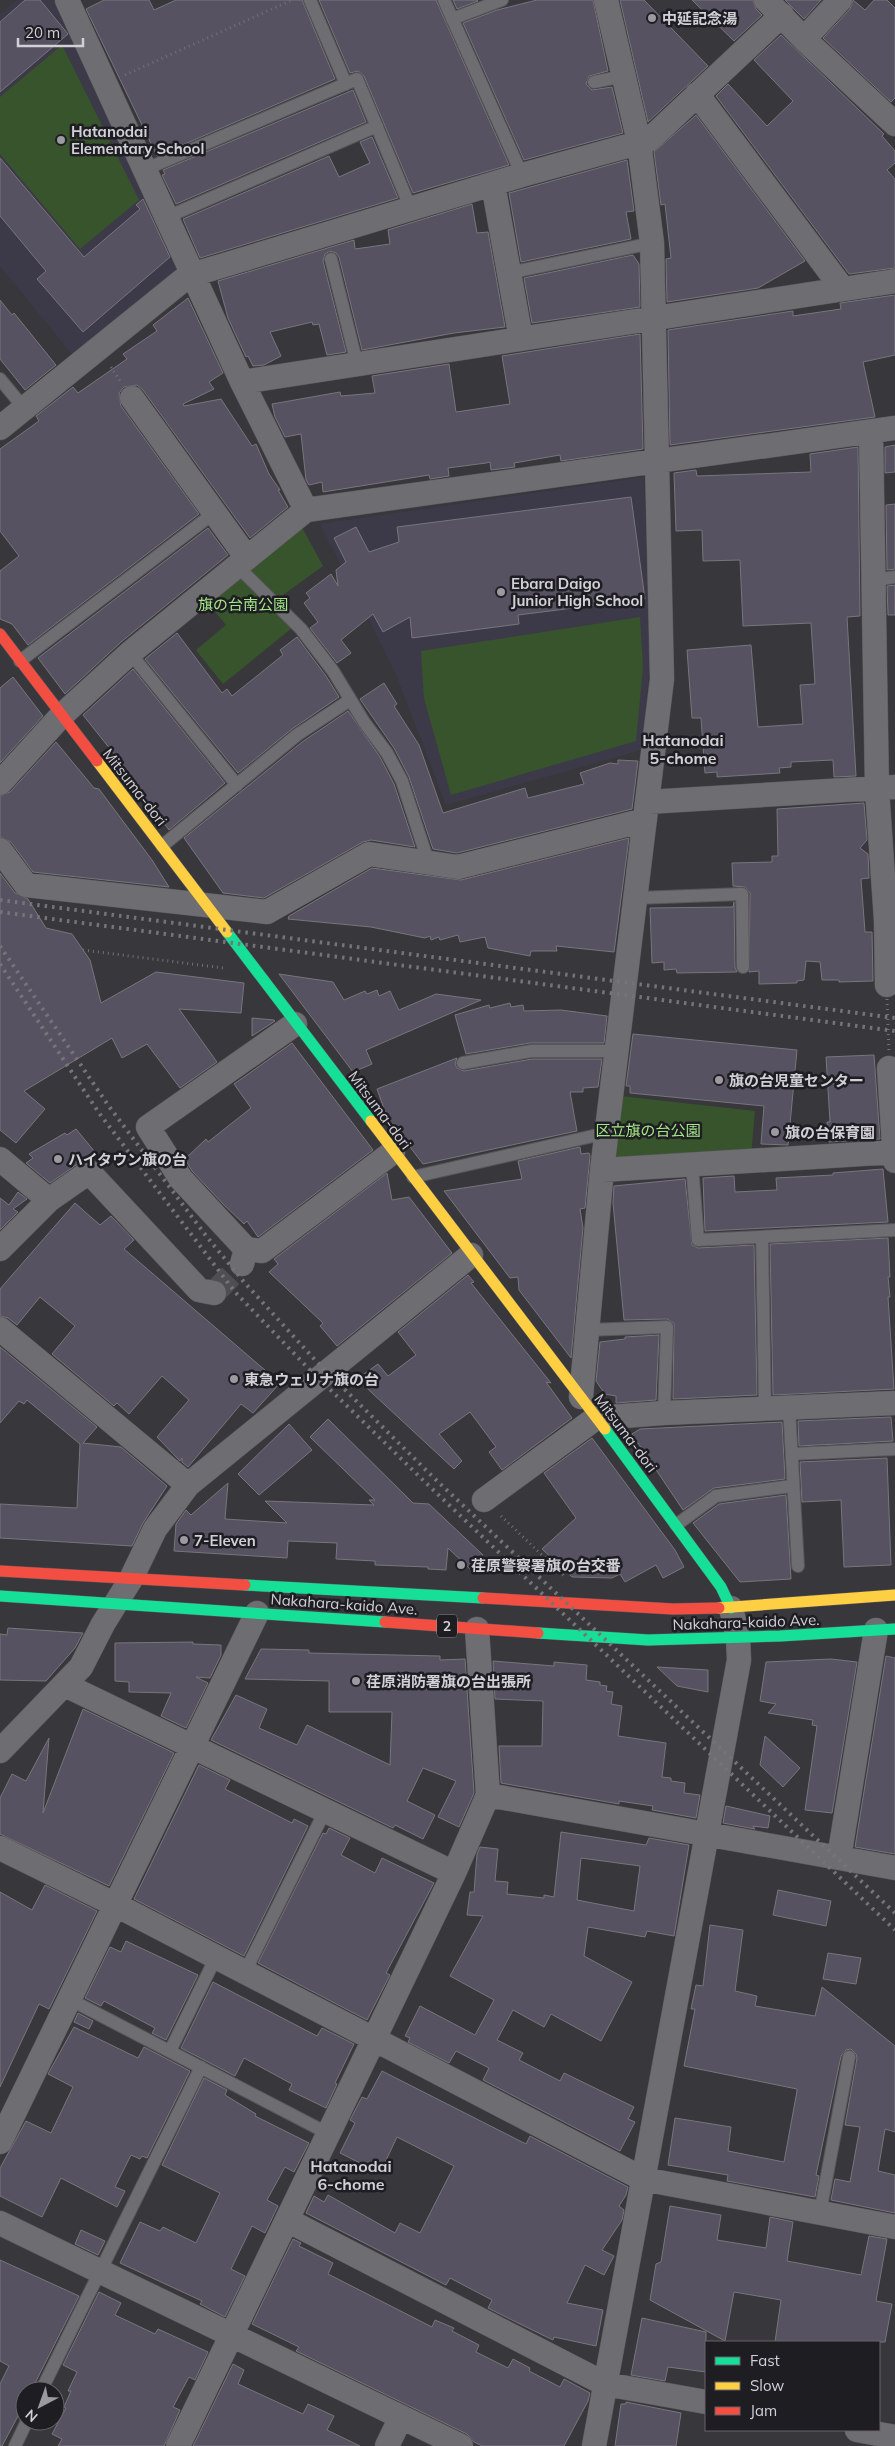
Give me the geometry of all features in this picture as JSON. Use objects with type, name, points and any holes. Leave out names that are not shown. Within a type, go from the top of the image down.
[{"type":"main road","name":"Mitsuma-dori","points":[[0,634],[295,1024],[581,1397],[722,1587],[731,1608]]},
{"type":"main road","name":"Nakahara-kaido Ave.","points":[[0,1571],[673,1609],[731,1608],[895,1595]]},
{"type":"main road","name":"Nakahara-kaido Ave.","points":[[0,1596],[648,1640],[738,1638],[885,1630]]},
{"type":"street","points":[[67,0],[242,382],[306,510]]},
{"type":"street","points":[[581,1397],[606,1133],[662,679],[652,243],[639,142],[606,0]]},
{"type":"street","points":[[804,39],[840,0]]},
{"type":"street","points":[[0,428],[180,282],[194,274],[522,175],[649,140],[697,94],[774,8],[804,39],[895,124]]},
{"type":"street","points":[[697,94],[842,288]]},
{"type":"street","points":[[493,184],[521,339]]},
{"type":"street","points":[[242,382],[895,281]]},
{"type":"street","points":[[132,398],[214,513],[242,562]]},
{"type":"street","points":[[0,783],[61,716],[130,653],[306,510],[895,428]]},
{"type":"street","points":[[871,432],[885,578],[886,788],[891,921],[887,992]]},
{"type":"street","points":[[0,850],[26,885],[267,912],[369,854],[458,867],[646,811],[886,788]]},
{"type":"street","points":[[295,1024],[148,1127],[181,1179],[244,1256],[262,1251],[393,1152]]},
{"type":"street","points":[[889,1061],[895,1161]]},
{"type":"street","points":[[602,1170],[895,1152]]},
{"type":"street","points":[[0,1159],[49,1200]]},
{"type":"street","points":[[0,1248],[49,1200],[89,1172],[199,1290],[214,1293]]},
{"type":"street","points":[[0,1751],[65,1686],[81,1667],[114,1604],[131,1579],[155,1529],[188,1485],[471,1255]]},
{"type":"street","points":[[0,1329],[188,1485]]},
{"type":"street","points":[[484,1500],[596,1418],[789,1406],[895,1403]]},
{"type":"street","points":[[594,2446],[739,1660],[738,1638],[731,1608]]},
{"type":"street","points":[[0,2142],[69,1998],[194,1748],[257,1613]]},
{"type":"street","points":[[178,2446],[454,1873],[488,1795],[477,1629]]},
{"type":"street","points":[[839,1858],[885,1630]]},
{"type":"street","points":[[65,1686],[454,1873]]},
{"type":"street","points":[[488,1795],[895,1868]]},
{"type":"street","points":[[0,1848],[116,1905],[643,2179],[895,2227]]},
{"type":"street","points":[[286,2220],[605,2384],[705,2402]]},
{"type":"street","points":[[0,2224],[462,2446]]},
{"type":"street","points":[[387,2446],[401,2417]]},
{"type":"street","points":[[862,2431],[895,2437]]},
{"type":"lane","points":[[310,0],[346,84]]},
{"type":"lane","points":[[444,0],[522,175]]},
{"type":"lane","points":[[452,19],[502,0]]},
{"type":"lane","points":[[594,82],[624,76]]},
{"type":"lane","points":[[146,169],[357,79],[411,209]]},
{"type":"lane","points":[[167,217],[377,126]]},
{"type":"lane","points":[[509,273],[652,243]]},
{"type":"lane","points":[[331,259],[357,364]]},
{"type":"lane","points":[[0,379],[24,408]]},
{"type":"lane","points":[[20,661],[214,513]]},
{"type":"lane","points":[[242,562],[301,629],[333,671],[350,700],[387,753],[402,781],[429,864]]},
{"type":"lane","points":[[130,653],[237,785]]},
{"type":"lane","points":[[162,846],[297,736],[350,700]]},
{"type":"lane","points":[[636,898],[742,894],[743,967]]},
{"type":"lane","points":[[463,1063],[531,1052],[617,1051]]},
{"type":"lane","points":[[412,1177],[606,1133]]},
{"type":"lane","points":[[692,1165],[698,1240],[895,1230]]},
{"type":"lane","points":[[762,1237],[765,1408]]},
{"type":"lane","points":[[587,1330],[668,1327],[664,1413]]},
{"type":"lane","points":[[789,1406],[798,1566]]},
{"type":"lane","points":[[792,1454],[895,1449]]},
{"type":"lane","points":[[676,1525],[716,1496],[792,1486]]},
{"type":"lane","points":[[245,1972],[324,1811]]},
{"type":"lane","points":[[170,2051],[216,1957]]},
{"type":"lane","points":[[69,1998],[329,2134]]},
{"type":"lane","points":[[820,2213],[849,2058]]},
{"type":"lane","points":[[46,2381],[201,2067]]},
{"type":"lane","points":[[15,2446],[22,2431]]},
{"type":"path","points":[[106,84],[292,0]]},
{"type":"path","points":[[98,348],[132,398]]},
{"type":"path","points":[[83,950],[256,972]]},
{"type":"path","points":[[887,992],[889,1061]]},
{"type":"path","points":[[484,1500],[569,1582]]},
{"type":"shaded area","name":"Hatanodai Elementary School","points":[[17,0],[54,0],[183,267],[74,357],[0,266],[0,14]]},
{"type":"shaded area","name":"Ebara Daigo Junior High School","points":[[644,477],[650,659],[642,750],[446,805],[395,672],[320,524]]},
{"type":"green space","points":[[62,45],[139,200],[80,249],[0,154],[0,97]]},
{"type":"green space","name":"旗の台南公園","points":[[299,522],[323,566],[269,605],[292,628],[223,684],[196,650],[226,625],[205,600]]},
{"type":"green space","points":[[640,617],[643,667],[636,741],[451,795],[424,698],[421,651]]},
{"type":"green space","name":"区立旗の台公園","points":[[620,1096],[755,1111],[751,1156],[611,1163]]},
{"type":"building","points":[[25,0],[40,0],[68,34],[0,92],[0,22]]},
{"type":"building","points":[[104,0],[149,0],[154,10],[176,0],[302,0],[335,79],[157,156],[86,9]]},
{"type":"building","points":[[319,0],[436,0],[509,165],[413,193],[364,76],[358,71],[350,73]]},
{"type":"building","points":[[453,0],[477,0],[478,1],[457,9]]},
{"type":"building","points":[[537,0],[593,0],[608,71],[589,76],[586,84],[592,90],[612,87],[623,133],[524,160],[463,23],[497,10]]},
{"type":"building","points":[[620,0],[644,0],[708,66],[648,122]]},
{"type":"building","points":[[692,0],[753,0],[756,9],[762,15],[734,41]]},
{"type":"building","points":[[785,0],[821,0],[804,19]]},
{"type":"building","points":[[853,0],[865,10],[874,0],[887,0],[895,8],[895,98],[891,102],[823,38],[850,9]]},
{"type":"building","points":[[781,35],[884,134],[882,136],[895,151],[895,163],[887,170],[895,179],[895,268],[849,274],[716,96],[728,84],[767,126],[793,101],[754,60]]},
{"type":"building","points":[[353,90],[366,122],[176,204],[162,175],[165,174],[163,170]]},
{"type":"building","points":[[696,115],[805,261],[758,288],[667,302],[666,259],[671,258],[665,204],[661,205],[654,152]]},
{"type":"building","points":[[372,137],[398,198],[200,258],[183,219],[329,156],[339,177],[370,163],[360,142]]},
{"type":"building","points":[[0,158],[84,257],[140,209],[136,205],[143,199],[170,257],[83,332],[37,279],[46,271],[0,216]]},
{"type":"building","points":[[627,160],[634,211],[626,212],[631,239],[521,262],[509,193]]},
{"type":"building","points":[[472,204],[477,233],[488,232],[505,327],[454,333],[362,350],[339,257],[336,253],[330,251],[325,254],[323,261],[346,352],[327,355],[319,324],[313,325],[312,322],[270,332],[281,356],[264,365],[253,366],[248,356],[246,357],[228,318],[218,281],[354,240],[355,249],[390,244],[388,230]]},
{"type":"building","points":[[633,255],[639,264],[640,307],[532,323],[524,278]]},
{"type":"building","points":[[895,295],[895,355],[863,362],[875,417],[670,445],[668,330],[793,311],[793,316],[841,309],[840,303]]},
{"type":"building","points":[[188,298],[223,373],[209,382],[214,389],[183,404],[184,406],[221,399],[252,446],[256,444],[269,474],[280,490],[278,490],[288,507],[250,538],[143,390],[137,385],[124,387],[119,393],[121,406],[199,514],[28,645],[12,624],[0,619],[0,571],[19,556],[0,531],[0,449],[39,421],[36,416],[73,387],[78,393],[127,359],[123,354],[157,331],[153,325]]},
{"type":"building","points":[[0,300],[12,315],[14,313],[56,365],[25,390],[0,359]]},
{"type":"building","points":[[640,334],[643,449],[561,461],[560,455],[514,463],[515,467],[491,470],[490,462],[448,468],[449,476],[430,479],[429,475],[323,492],[322,482],[309,485],[306,480],[301,434],[285,437],[275,417],[272,404],[340,392],[341,396],[375,393],[372,376],[449,364],[456,412],[510,404],[502,356]]},
{"type":"building","points":[[895,445],[895,472],[885,473],[885,447]]},
{"type":"building","points":[[858,447],[860,616],[847,617],[856,776],[834,777],[833,760],[791,762],[791,767],[779,768],[780,773],[717,777],[717,772],[705,773],[701,718],[692,718],[687,650],[751,645],[758,727],[803,724],[800,685],[815,684],[811,623],[743,626],[740,560],[703,561],[702,530],[676,531],[674,473],[696,470],[697,476],[811,472],[810,454]]},
{"type":"building","points":[[631,497],[645,599],[518,615],[519,624],[412,638],[410,617],[383,632],[373,614],[341,640],[351,653],[337,663],[310,628],[318,622],[304,603],[310,598],[306,593],[331,574],[338,586],[336,570],[346,562],[334,538],[356,527],[369,552],[399,542],[397,527]]},
{"type":"building","points":[[895,504],[895,569],[887,570],[886,505]]},
{"type":"building","points":[[208,528],[228,555],[121,642],[65,694],[38,658]]},
{"type":"building","points":[[895,585],[895,615],[888,615],[887,586]]},
{"type":"building","points":[[177,633],[222,693],[227,689],[232,696],[283,655],[280,650],[297,637],[339,697],[292,729],[238,773],[145,659]]},
{"type":"building","points":[[133,669],[225,783],[169,830],[124,770],[126,769],[83,715]]},
{"type":"building","points":[[13,677],[43,716],[0,763],[0,688]]},
{"type":"building","points":[[384,683],[397,704],[394,706],[419,745],[443,813],[525,788],[528,798],[584,784],[580,773],[610,763],[618,764],[618,760],[638,761],[632,809],[457,853],[433,849],[409,777],[394,748],[360,699]]},
{"type":"building","points":[[348,711],[380,757],[394,784],[415,847],[371,840],[363,842],[264,898],[223,893],[184,838],[302,742]]},
{"type":"building","points":[[56,742],[94,788],[99,789],[152,860],[169,887],[33,872],[11,842],[0,837],[0,796],[10,792]]},
{"type":"building","points":[[864,803],[867,840],[860,848],[868,854],[869,878],[861,879],[865,932],[872,932],[873,981],[839,982],[839,980],[822,980],[820,962],[806,961],[804,980],[797,981],[797,983],[759,984],[759,971],[749,972],[750,893],[745,887],[733,886],[732,863],[772,862],[772,856],[778,856],[777,809]]},
{"type":"building","points":[[629,838],[614,952],[556,946],[557,951],[531,951],[530,956],[488,948],[485,937],[460,942],[458,935],[440,940],[439,937],[431,940],[430,936],[425,938],[371,927],[288,919],[289,916],[372,868],[461,880]]},
{"type":"building","points":[[0,873],[15,893],[28,899],[46,928],[72,934],[90,960],[101,1003],[156,972],[244,983],[241,1013],[179,1009],[217,1062],[180,1088],[147,1044],[122,1058],[112,1038],[24,1091],[45,1109],[16,1143],[0,1130]]},
{"type":"building","points":[[734,902],[735,967],[737,972],[677,973],[676,969],[664,970],[664,962],[652,963],[650,908],[733,907]]},
{"type":"building","points":[[279,974],[333,982],[344,1000],[365,991],[367,994],[377,990],[379,996],[390,991],[399,1010],[436,994],[481,1000],[366,1050],[372,1064],[353,1072]]},
{"type":"building","points":[[510,1003],[511,1007],[523,1005],[524,1011],[561,1010],[607,1016],[604,1043],[530,1043],[466,1054],[455,1015],[489,1005],[490,1008]]},
{"type":"building","points":[[252,1018],[274,1020],[275,1021],[252,1036]]},
{"type":"building","points":[[633,1034],[797,1050],[788,1145],[761,1144],[764,1106],[630,1093],[630,1086],[626,1086]]},
{"type":"building","points":[[292,1043],[373,1150],[258,1237],[247,1221],[244,1224],[192,1171],[185,1159],[206,1139],[208,1142],[251,1108],[234,1084]]},
{"type":"building","points":[[874,1055],[880,1139],[829,1142],[827,1122],[830,1122],[826,1057]]},
{"type":"building","points":[[457,1058],[455,1064],[457,1068],[464,1071],[532,1059],[602,1059],[598,1087],[583,1088],[583,1092],[570,1092],[577,1131],[423,1164],[387,1117],[377,1089]]},
{"type":"building","name":"ハイタウン旗の台","points":[[76,1129],[95,1152],[50,1183],[26,1163],[33,1158],[29,1154],[65,1133],[67,1135]]},
{"type":"building","points":[[580,1147],[581,1154],[589,1153],[590,1156],[585,1208],[580,1209],[583,1228],[571,1358],[519,1290],[518,1277],[510,1278],[444,1191],[522,1179],[518,1161]]},
{"type":"building","points":[[883,1169],[888,1222],[705,1231],[703,1178],[734,1176],[735,1192],[777,1190],[776,1178],[833,1175],[833,1173]]},
{"type":"building","points":[[387,1173],[392,1200],[409,1197],[452,1253],[337,1346],[320,1326],[323,1323],[269,1272],[278,1264],[274,1259]]},
{"type":"building","points":[[685,1179],[692,1245],[698,1248],[754,1245],[757,1395],[673,1399],[674,1323],[667,1319],[624,1320],[613,1203],[614,1186]]},
{"type":"building","points":[[18,1192],[27,1199],[13,1209],[18,1212],[0,1230],[0,1198],[9,1205]]},
{"type":"building","points":[[75,1203],[100,1225],[111,1216],[134,1240],[124,1249],[280,1383],[253,1413],[241,1404],[188,1467],[182,1462],[182,1458],[180,1461],[157,1437],[189,1400],[162,1376],[129,1414],[117,1403],[114,1406],[52,1354],[75,1326],[40,1297],[17,1325],[8,1318],[0,1316],[0,1289]]},
{"type":"building","points":[[888,1238],[890,1297],[888,1297],[894,1389],[773,1395],[770,1244]]},
{"type":"building","points":[[468,1275],[474,1282],[471,1283],[551,1383],[546,1382],[572,1418],[502,1470],[489,1452],[496,1447],[470,1412],[439,1434],[462,1461],[454,1469],[357,1379],[378,1364],[388,1376],[416,1355],[398,1332]]},
{"type":"building","points":[[659,1335],[656,1400],[616,1403],[616,1396],[605,1394],[596,1381],[600,1342],[625,1339],[625,1337]]},
{"type":"building","points":[[0,1347],[97,1427],[83,1443],[121,1447],[167,1486],[143,1523],[132,1546],[0,1538],[0,1504],[77,1508],[80,1444],[27,1400],[24,1404],[19,1401],[0,1423]]},
{"type":"building","points":[[891,1417],[893,1441],[799,1446],[798,1421]]},
{"type":"building","points":[[328,1419],[413,1503],[429,1504],[483,1555],[470,1569],[448,1548],[446,1570],[428,1569],[428,1567],[375,1565],[375,1561],[336,1559],[337,1543],[288,1541],[287,1558],[174,1551],[176,1524],[186,1510],[191,1515],[228,1483],[225,1519],[287,1523],[265,1501],[374,1505],[369,1500],[375,1500],[310,1437]]},
{"type":"building","points":[[782,1422],[785,1479],[714,1488],[683,1510],[632,1434],[640,1429]]},
{"type":"building","points":[[289,1424],[312,1450],[259,1495],[238,1474]]},
{"type":"building","points":[[592,1438],[675,1550],[684,1567],[663,1578],[656,1565],[625,1582],[620,1574],[612,1578],[572,1577],[542,1549],[576,1518],[544,1473]]},
{"type":"building","points":[[887,1458],[891,1565],[844,1567],[841,1500],[802,1502],[800,1462]]},
{"type":"building","points":[[786,1495],[791,1579],[740,1582],[693,1523],[719,1504]]},
{"type":"building","points":[[8,1628],[83,1633],[75,1648],[46,1681],[0,1680],[0,1634],[7,1635]]},
{"type":"building","points":[[193,1642],[193,1644],[221,1645],[221,1655],[210,1678],[196,1677],[208,1683],[186,1728],[161,1716],[171,1693],[129,1692],[129,1682],[115,1681],[115,1643]]},
{"type":"building","points":[[261,1649],[309,1650],[309,1653],[440,1656],[440,1660],[465,1659],[474,1793],[459,1827],[438,1817],[456,1781],[423,1768],[407,1801],[435,1815],[423,1839],[395,1825],[393,1828],[211,1740],[236,1695],[267,1709],[259,1728],[297,1745],[307,1725],[390,1765],[392,1712],[329,1712],[329,1681],[245,1679]]},
{"type":"building","points":[[886,1656],[895,1658],[895,1854],[855,1847]]},
{"type":"building","points":[[831,1659],[857,1662],[832,1813],[805,1810],[817,1726],[812,1725],[813,1720],[768,1713],[776,1704],[760,1701],[766,1662]]},
{"type":"building","points":[[493,1661],[554,1666],[554,1662],[587,1665],[586,1680],[600,1682],[600,1685],[607,1686],[606,1691],[613,1692],[611,1704],[622,1706],[618,1736],[666,1743],[662,1777],[671,1778],[671,1781],[685,1783],[684,1793],[700,1795],[696,1818],[652,1810],[653,1806],[619,1801],[619,1804],[501,1783],[499,1746],[542,1746],[543,1701],[495,1699]]},
{"type":"building","points":[[657,1667],[708,1670],[708,1692],[677,1686]]},
{"type":"building","points":[[83,1709],[174,1753],[109,1886],[0,1834],[0,1798],[12,1774],[26,1781],[49,1738],[43,1813]]},
{"type":"building","points":[[765,1736],[800,1768],[783,1787],[760,1765]]},
{"type":"building","points":[[199,1765],[230,1780],[225,1789],[292,1823],[294,1819],[308,1826],[244,1956],[134,1899]]},
{"type":"building","points":[[726,1806],[770,1816],[768,1828],[753,1826],[755,1829],[723,1823]]},
{"type":"building","points":[[329,1828],[350,1838],[341,1855],[375,1873],[382,1858],[434,1883],[386,1973],[390,1975],[367,2020],[258,1963],[323,1833],[326,1834]]},
{"type":"building","points":[[561,1832],[646,1845],[649,1838],[689,1845],[674,1936],[647,1931],[645,1937],[588,1927],[584,1956],[632,1982],[601,2041],[551,2014],[544,2027],[513,2010],[497,2040],[523,2053],[519,2060],[560,2081],[564,2073],[634,2107],[628,2119],[635,2122],[620,2151],[483,2080],[489,2068],[456,2051],[449,2063],[408,2042],[410,2038],[405,2036],[420,2006],[475,2035],[494,2000],[450,1976],[483,1916],[467,1915],[470,1892],[474,1892],[477,1854],[480,1847],[498,1849],[495,1881],[508,1882],[507,1894],[544,1898],[544,1895],[554,1897]],"holes":[[[581,1858],[640,1866],[634,1911],[577,1900]]]},
{"type":"building","points":[[45,1885],[97,1911],[49,2009],[39,2004],[0,2087],[0,1892],[32,1910]]},
{"type":"building","points":[[778,1890],[831,1901],[826,1926],[773,1915]]},
{"type":"building","points":[[710,1925],[743,1930],[735,1991],[757,1996],[755,2006],[815,2016],[822,1987],[895,2046],[895,2132],[885,2129],[878,2171],[895,2175],[895,2213],[831,2200],[835,2179],[850,2182],[860,2127],[845,2125],[857,2058],[851,2049],[846,2050],[841,2056],[816,2175],[819,2176],[815,2197],[727,2181],[728,2175],[668,2165],[675,2118],[731,2127],[728,2151],[784,2162],[797,2091],[797,2089],[684,2066],[695,2009],[691,2009],[696,1985],[703,1986]]},
{"type":"building","points":[[126,1941],[198,1975],[166,2040],[152,2033],[155,2028],[104,2001],[101,2006],[85,1998],[110,1947],[121,1952]]},
{"type":"building","points":[[828,1953],[861,1958],[856,1984],[823,1979]]},
{"type":"building","points":[[213,1982],[317,2036],[322,2028],[354,2044],[335,2083],[337,2084],[326,2108],[289,2090],[292,2084],[244,2058],[235,2076],[181,2048]]},
{"type":"building","points":[[78,2013],[93,2021],[89,2029],[74,2022]]},
{"type":"building","points":[[74,2027],[138,2058],[144,2047],[190,2071],[147,2158],[142,2156],[140,2159],[131,2155],[115,2187],[125,2191],[117,2207],[61,2178],[42,2217],[0,2196],[0,2168],[26,2121],[51,2133],[73,2087],[48,2074]]},
{"type":"building","points":[[382,2071],[526,2144],[530,2136],[628,2187],[626,2195],[619,2206],[624,2210],[622,2220],[602,2250],[614,2256],[604,2275],[585,2265],[567,2303],[603,2310],[596,2346],[554,2337],[553,2340],[488,2308],[492,2300],[450,2278],[446,2285],[306,2213],[314,2196],[324,2202],[328,2195],[395,2233],[400,2223],[420,2233],[454,2166],[397,2137],[380,2173],[340,2153],[355,2123],[350,2120],[362,2097],[367,2099]]},
{"type":"building","points":[[204,2078],[227,2090],[225,2095],[256,2114],[255,2116],[309,2143],[294,2172],[285,2167],[267,2200],[278,2206],[265,2233],[252,2226],[231,2269],[245,2276],[225,2317],[200,2304],[202,2301],[120,2263],[140,2222],[160,2231],[163,2227],[196,2243],[220,2193],[162,2165]]},
{"type":"building","points":[[670,2206],[721,2215],[717,2240],[766,2248],[770,2217],[793,2222],[787,2261],[861,2275],[869,2236],[887,2239],[876,2301],[892,2304],[885,2342],[775,2341],[781,2300],[734,2292],[725,2341],[650,2300],[656,2264],[661,2262]]},
{"type":"building","points":[[81,2230],[105,2241],[98,2255],[75,2244]]},
{"type":"building","points":[[293,2239],[301,2243],[299,2246],[333,2263],[328,2274],[432,2327],[435,2320],[454,2328],[452,2331],[479,2345],[476,2352],[508,2368],[513,2359],[530,2368],[529,2371],[560,2387],[564,2379],[590,2393],[588,2401],[564,2446],[482,2446],[474,2442],[467,2434],[296,2351],[299,2347],[252,2324]]},
{"type":"building","points":[[0,2260],[79,2296],[36,2381],[15,2381],[15,2422],[2,2446],[0,2446],[0,2384],[9,2366],[0,2361]]},
{"type":"building","points":[[99,2292],[121,2303],[115,2315],[155,2334],[158,2329],[208,2352],[195,2380],[189,2377],[173,2407],[180,2410],[164,2446],[58,2446],[62,2439],[52,2434],[54,2431],[65,2431],[65,2405],[71,2391],[68,2391],[77,2372],[63,2365]]},
{"type":"building","points":[[642,2318],[706,2332],[705,2372],[668,2367],[665,2381],[631,2375]]},
{"type":"building","points":[[233,2364],[244,2370],[238,2384],[303,2414],[308,2404],[334,2416],[327,2430],[360,2446],[193,2446]]},
{"type":"building","points":[[626,2402],[681,2413],[676,2446],[615,2446],[621,2404],[626,2404]]},
{"type":"tunnel","points":[[214,1293],[242,1264]]},
{"type":"railway","points":[[0,900],[895,1018]]},
{"type":"railway","points":[[0,912],[895,1031]]},
{"type":"railway","points":[[0,946],[108,1105],[207,1237],[244,1282],[316,1361],[433,1477],[895,1913]]},
{"type":"railway","points":[[0,964],[99,1113],[235,1292],[307,1367],[426,1483],[895,1930]]},
{"type":"traffic: fast","points":[[227,932],[371,1121]]},
{"type":"traffic: fast","points":[[605,1429],[721,1587],[731,1608]]},
{"type":"traffic: fast","points":[[245,1585],[483,1598]]},
{"type":"traffic: fast","points":[[0,1596],[385,1622]]},
{"type":"traffic: fast","points":[[538,1633],[648,1640],[780,1636],[895,1629]]},
{"type":"traffic: slow","points":[[97,761],[227,932]]},
{"type":"traffic: slow","points":[[371,1121],[605,1429]]},
{"type":"traffic: slow","points":[[719,1608],[895,1595]]},
{"type":"traffic: jam","points":[[0,634],[97,761]]},
{"type":"traffic: jam","points":[[0,1571],[245,1585]]},
{"type":"traffic: jam","points":[[483,1598],[673,1609],[719,1608]]},
{"type":"traffic: jam","points":[[385,1622],[538,1633]]},
{"type":"place","name":"中延記念湯","points":[[652,18]]},
{"type":"place","name":"Hatanodai Elementary School","points":[[61,140]]},
{"type":"place","name":"Ebara Daigo Junior High School","points":[[501,592]]},
{"type":"place","name":"旗の台児童センター","points":[[719,1080]]},
{"type":"place","name":"旗の台保育園","points":[[775,1132]]},
{"type":"place","name":"ハイタウン旗の台","points":[[58,1159]]},
{"type":"place","name":"東急ウェリナ旗の台","points":[[234,1379]]},
{"type":"place","name":"7-Eleven","points":[[184,1540]]},
{"type":"place","name":"荏原警察署旗の台交番","points":[[461,1565]]},
{"type":"place","name":"荏原消防署旗の台出張所","points":[[356,1681]]},
{"type":"district","name":"Hatanodai 5-chome","points":[[683,749]]},
{"type":"district","name":"Hatanodai 6-chome","points":[[351,2175]]}]
